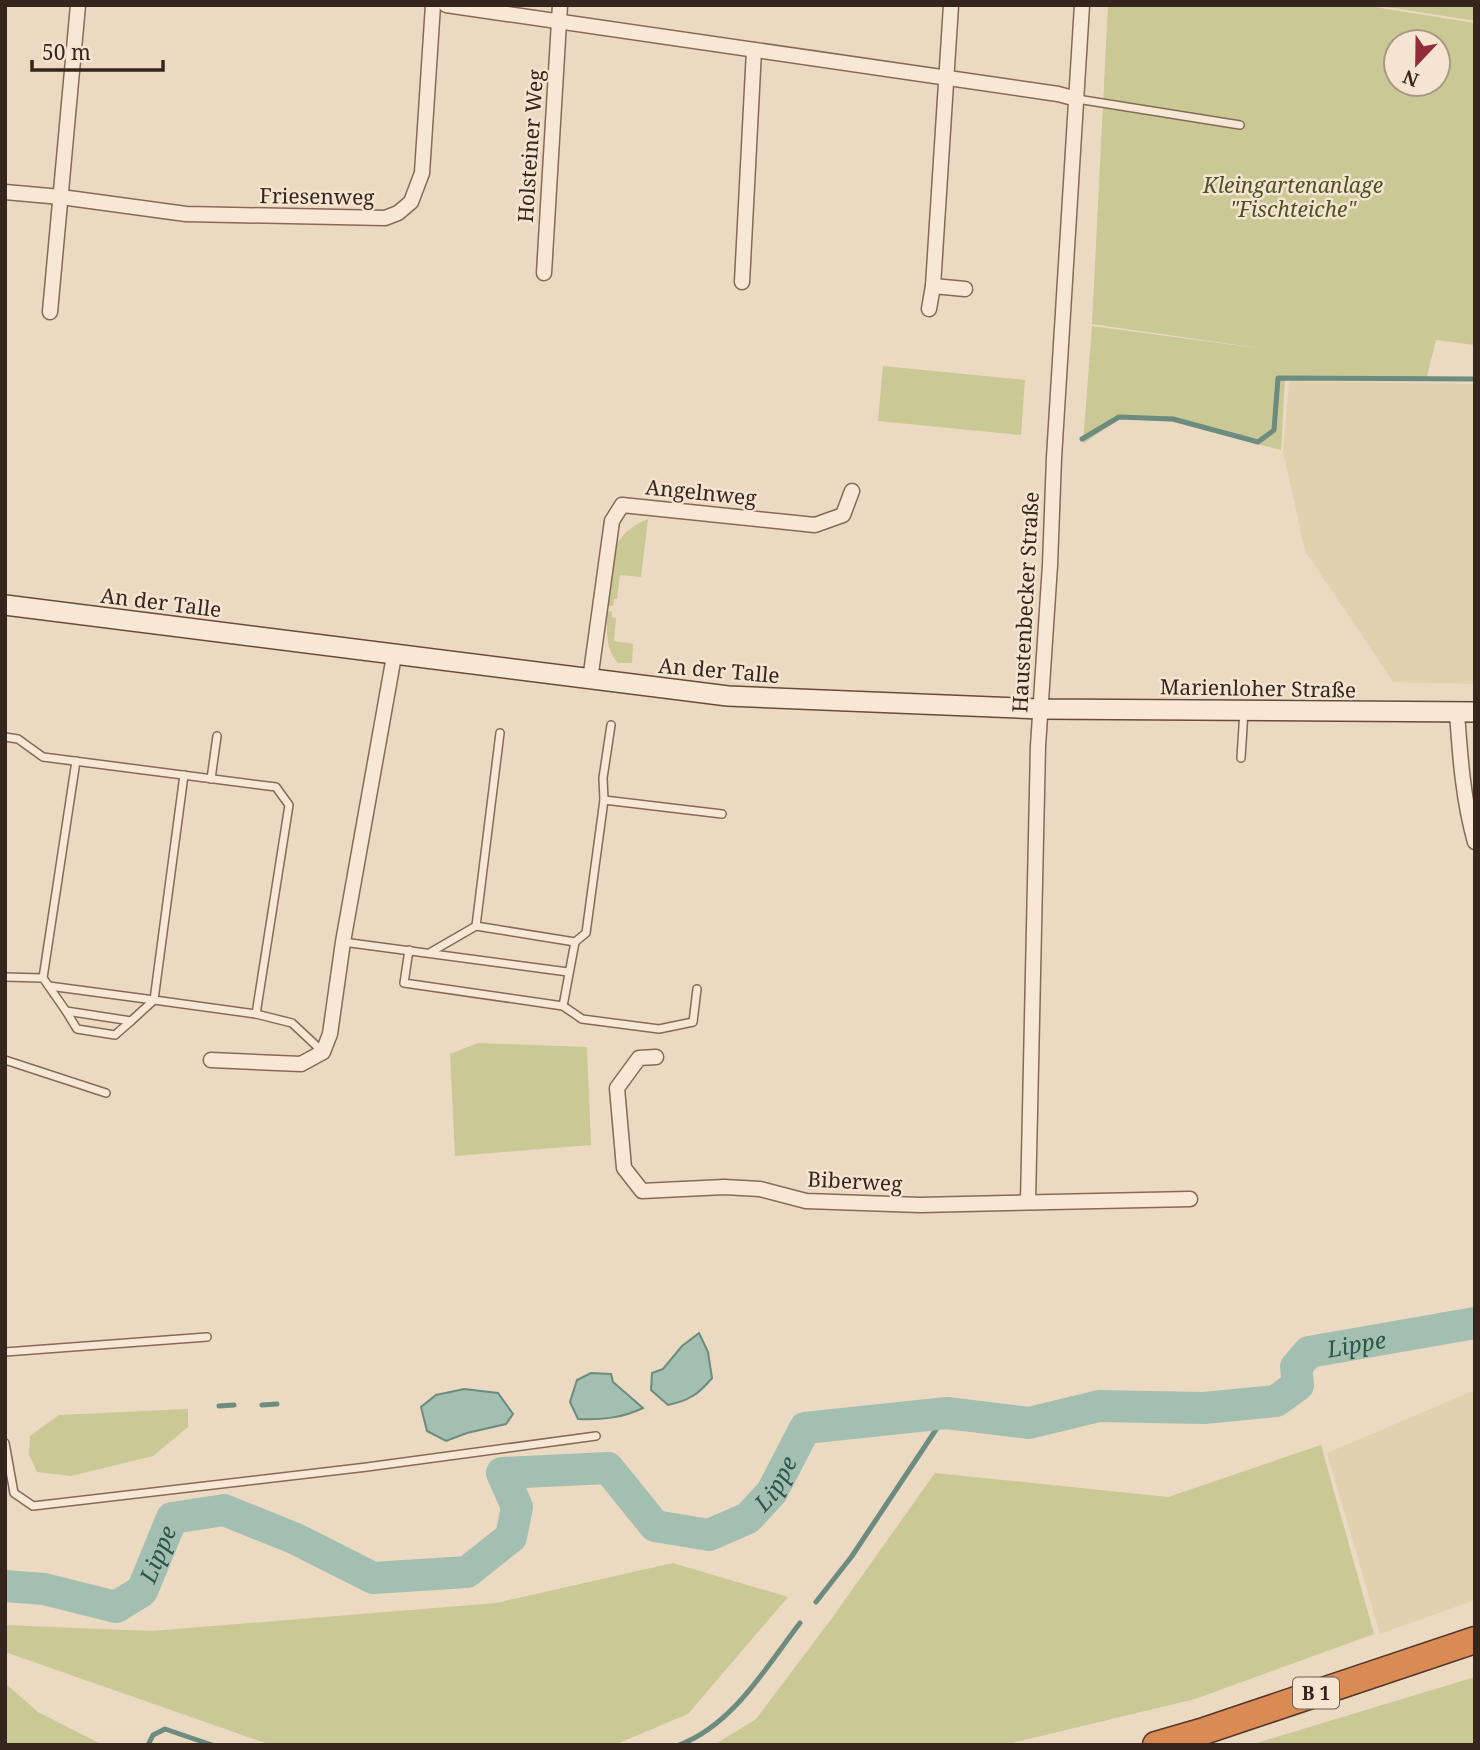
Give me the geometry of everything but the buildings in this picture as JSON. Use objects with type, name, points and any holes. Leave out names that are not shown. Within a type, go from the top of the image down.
[{"type":"highway","name":"B 1","points":[[1156,1745],[1475,1640]]},
{"type":"street","points":[[50,312],[78,5]]},
{"type":"street","name":"Friesenweg","points":[[5,192],[186,214],[385,218],[398,213],[411,202],[422,173],[433,5]]},
{"type":"street","points":[[446,5],[947,77],[1077,99]]},
{"type":"street","name":"Holsteiner Weg","points":[[544,273],[560,5]]},
{"type":"street","points":[[929,309],[933,286],[951,5]]},
{"type":"street","name":"Haustenbecker Straße","points":[[1028,1202],[1040,709],[1082,5]]},
{"type":"street","points":[[742,282],[754,50]]},
{"type":"street","points":[[933,286],[965,289]]},
{"type":"street","name":"Angelnweg","points":[[590,680],[612,521],[622,505],[815,525],[843,515],[852,491]]},
{"type":"street","name":"An der Talle","points":[[5,605],[728,696],[1040,709]]},
{"type":"street","points":[[211,1060],[301,1064],[323,1052],[330,1034],[343,942],[394,656]]},
{"type":"street","name":"Marienloher Straße","points":[[1040,709],[1466,712]]},
{"type":"street","points":[[1466,712],[1461,760],[1475,842]]},
{"type":"street","name":"Biberweg","points":[[656,1057],[639,1058],[617,1088],[624,1168],[642,1191],[724,1186],[760,1189],[806,1201],[920,1205],[1190,1199]]},
{"type":"lane","points":[[1077,99],[1240,125]]},
{"type":"lane","points":[[1241,758],[1244,710]]},
{"type":"lane","points":[[563,1006],[575,942],[586,933],[611,725]]},
{"type":"lane","points":[[476,926],[500,733]]},
{"type":"lane","points":[[211,779],[218,736]]},
{"type":"lane","points":[[5,737],[18,739],[43,757],[276,787],[289,805],[256,1014]]},
{"type":"lane","points":[[76,761],[43,978],[77,1029],[116,1035],[154,1000],[184,775]]},
{"type":"lane","points":[[604,800],[722,814]]},
{"type":"lane","points":[[430,953],[476,926],[575,942]]},
{"type":"lane","points":[[343,942],[568,972]]},
{"type":"lane","points":[[409,950],[404,983],[563,1006],[582,1019],[659,1028],[693,1022],[698,989]]},
{"type":"lane","points":[[5,977],[43,978]]},
{"type":"lane","points":[[48,986],[256,1014],[292,1023],[323,1052]]},
{"type":"lane","points":[[66,1011],[131,1021]]},
{"type":"lane","points":[[5,1060],[106,1093]]},
{"type":"lane","points":[[5,1352],[207,1337]]},
{"type":"lane","points":[[5,1443],[14,1493],[33,1506],[367,1467],[596,1436]]},
{"type":"shaded area","points":[[1289,381],[1475,384],[1475,684],[1393,682],[1305,551],[1283,451]]},
{"type":"shaded area","points":[[699,1333],[708,1352],[712,1378],[693,1396],[668,1405],[651,1390],[652,1373],[663,1369],[682,1346]]},
{"type":"shaded area","points":[[591,1373],[611,1374],[613,1382],[643,1408],[612,1418],[578,1419],[570,1402],[577,1380]]},
{"type":"shaded area","points":[[464,1389],[498,1393],[513,1414],[506,1424],[446,1441],[427,1431],[421,1407],[436,1395]]},
{"type":"shaded area","points":[[1475,1390],[1475,1600],[1380,1634],[1327,1453]]},
{"type":"green space","name":"Kleingartenanlage \"Fischteiche\"","points":[[1108,5],[1362,5],[1475,23],[1475,345],[1436,340],[1426,381],[1285,377],[1281,450],[1173,422],[1119,419],[1083,444],[1092,326],[1272,350],[1092,324]]},
{"type":"green space","points":[[1375,5],[1475,5],[1475,21]]},
{"type":"green space","points":[[883,366],[1025,380],[1021,435],[878,421]]},
{"type":"green space","points":[[648,519],[641,577],[620,575],[617,599],[614,599],[613,606],[608,606],[613,554],[624,534]]},
{"type":"green space","points":[[607,611],[612,612],[612,617],[616,618],[614,641],[633,644],[632,663],[618,663],[611,652]]},
{"type":"green space","points":[[478,1043],[587,1047],[591,1145],[455,1156],[450,1054]]},
{"type":"green space","points":[[188,1409],[188,1427],[153,1456],[71,1476],[37,1472],[29,1455],[30,1436],[59,1415]]},
{"type":"green space","points":[[1321,1445],[1374,1634],[1195,1699],[1004,1745],[714,1745],[756,1719],[935,1473],[1168,1497]]},
{"type":"green space","points":[[673,1563],[788,1597],[688,1714],[614,1745],[271,1745],[5,1652],[5,1625],[151,1631],[496,1603]]},
{"type":"green space","points":[[1475,1677],[1475,1745],[1250,1745]]},
{"type":"green space","points":[[5,1683],[38,1712],[103,1745],[5,1745]]},
{"type":"waterway","points":[[1082,439],[1119,417],[1173,419],[1258,442],[1274,430],[1278,378],[1475,379]]},
{"type":"waterway","name":"Lippe","points":[[5,1586],[44,1589],[116,1607],[142,1591],[172,1518],[224,1510],[296,1539],[373,1578],[467,1572],[511,1537],[517,1507],[502,1473],[608,1468],[655,1526],[709,1535],[748,1518],[772,1492],[805,1428],[947,1413],[1029,1423],[1099,1406],[1204,1408],[1276,1401],[1298,1385],[1296,1367],[1309,1352],[1475,1323]]},
{"type":"waterway","points":[[262,1405],[277,1404]]},
{"type":"waterway","points":[[219,1406],[234,1405]]},
{"type":"waterway","points":[[816,1602],[852,1556],[947,1413]]},
{"type":"waterway","points":[[679,1745],[716,1724],[732,1709],[761,1676],[800,1623]]},
{"type":"waterway","points":[[148,1745],[153,1735],[165,1729],[212,1745]]}]
